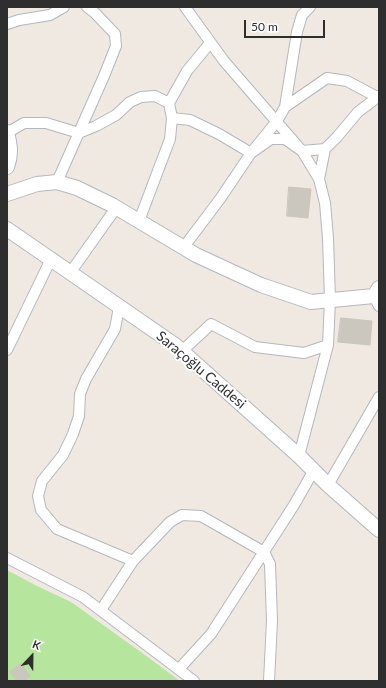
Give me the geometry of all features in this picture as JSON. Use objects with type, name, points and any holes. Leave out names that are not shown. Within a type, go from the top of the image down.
[{"type":"street","points":[[7,24],[19,20],[50,16],[64,7]]},
{"type":"street","points":[[57,182],[116,46],[115,34],[95,13],[87,7]]},
{"type":"street","points":[[185,7],[224,61],[302,151],[319,179],[325,203],[328,238],[330,300],[328,345],[299,456]]},
{"type":"street","points":[[183,248],[220,199],[251,153],[277,121],[285,107],[302,15],[310,7]]},
{"type":"street","points":[[139,222],[170,139],[172,118],[168,103],[187,71],[210,42]]},
{"type":"street","points":[[285,107],[326,78],[348,81],[378,97],[358,112],[325,149],[319,179]]},
{"type":"street","points":[[7,167],[11,150],[7,133],[24,124],[46,123],[79,132],[96,126],[116,115],[130,102],[141,97],[155,96],[168,103]]},
{"type":"street","points":[[172,118],[190,120],[219,134],[251,153]]},
{"type":"street","points":[[251,153],[271,139],[285,139],[302,151],[325,149]]},
{"type":"street","points":[[7,194],[37,184],[57,182],[77,188],[116,208],[196,255],[261,285],[311,302],[377,296]]},
{"type":"street","points":[[70,273],[116,208]]},
{"type":"street","name":"Saraçoğlu Caddesi","points":[[7,229],[175,345],[379,530]]},
{"type":"street","points":[[7,350],[51,259]]},
{"type":"street","points":[[119,307],[115,329],[86,379],[80,394],[79,416],[73,434],[64,455],[42,482],[38,496],[40,510],[57,529],[132,561]]},
{"type":"street","points":[[182,351],[211,324],[255,347],[304,353],[328,345]]},
{"type":"street","points":[[328,485],[379,396]]},
{"type":"street","points":[[178,669],[211,634],[294,505],[314,470]]},
{"type":"street","points":[[101,610],[132,561],[170,522],[182,515],[201,516],[264,552],[270,564],[272,621],[269,681]]},
{"type":"street","points":[[7,558],[83,597],[194,681]]},
{"type":"green space","points":[[7,570],[71,602],[180,681],[7,681]]},
{"type":"building","points":[[289,187],[311,189],[308,218],[287,216]]},
{"type":"building","points":[[341,318],[372,321],[370,345],[338,342]]},
{"type":"building","points":[[21,664],[30,676],[24,681],[17,681],[10,672]]}]
